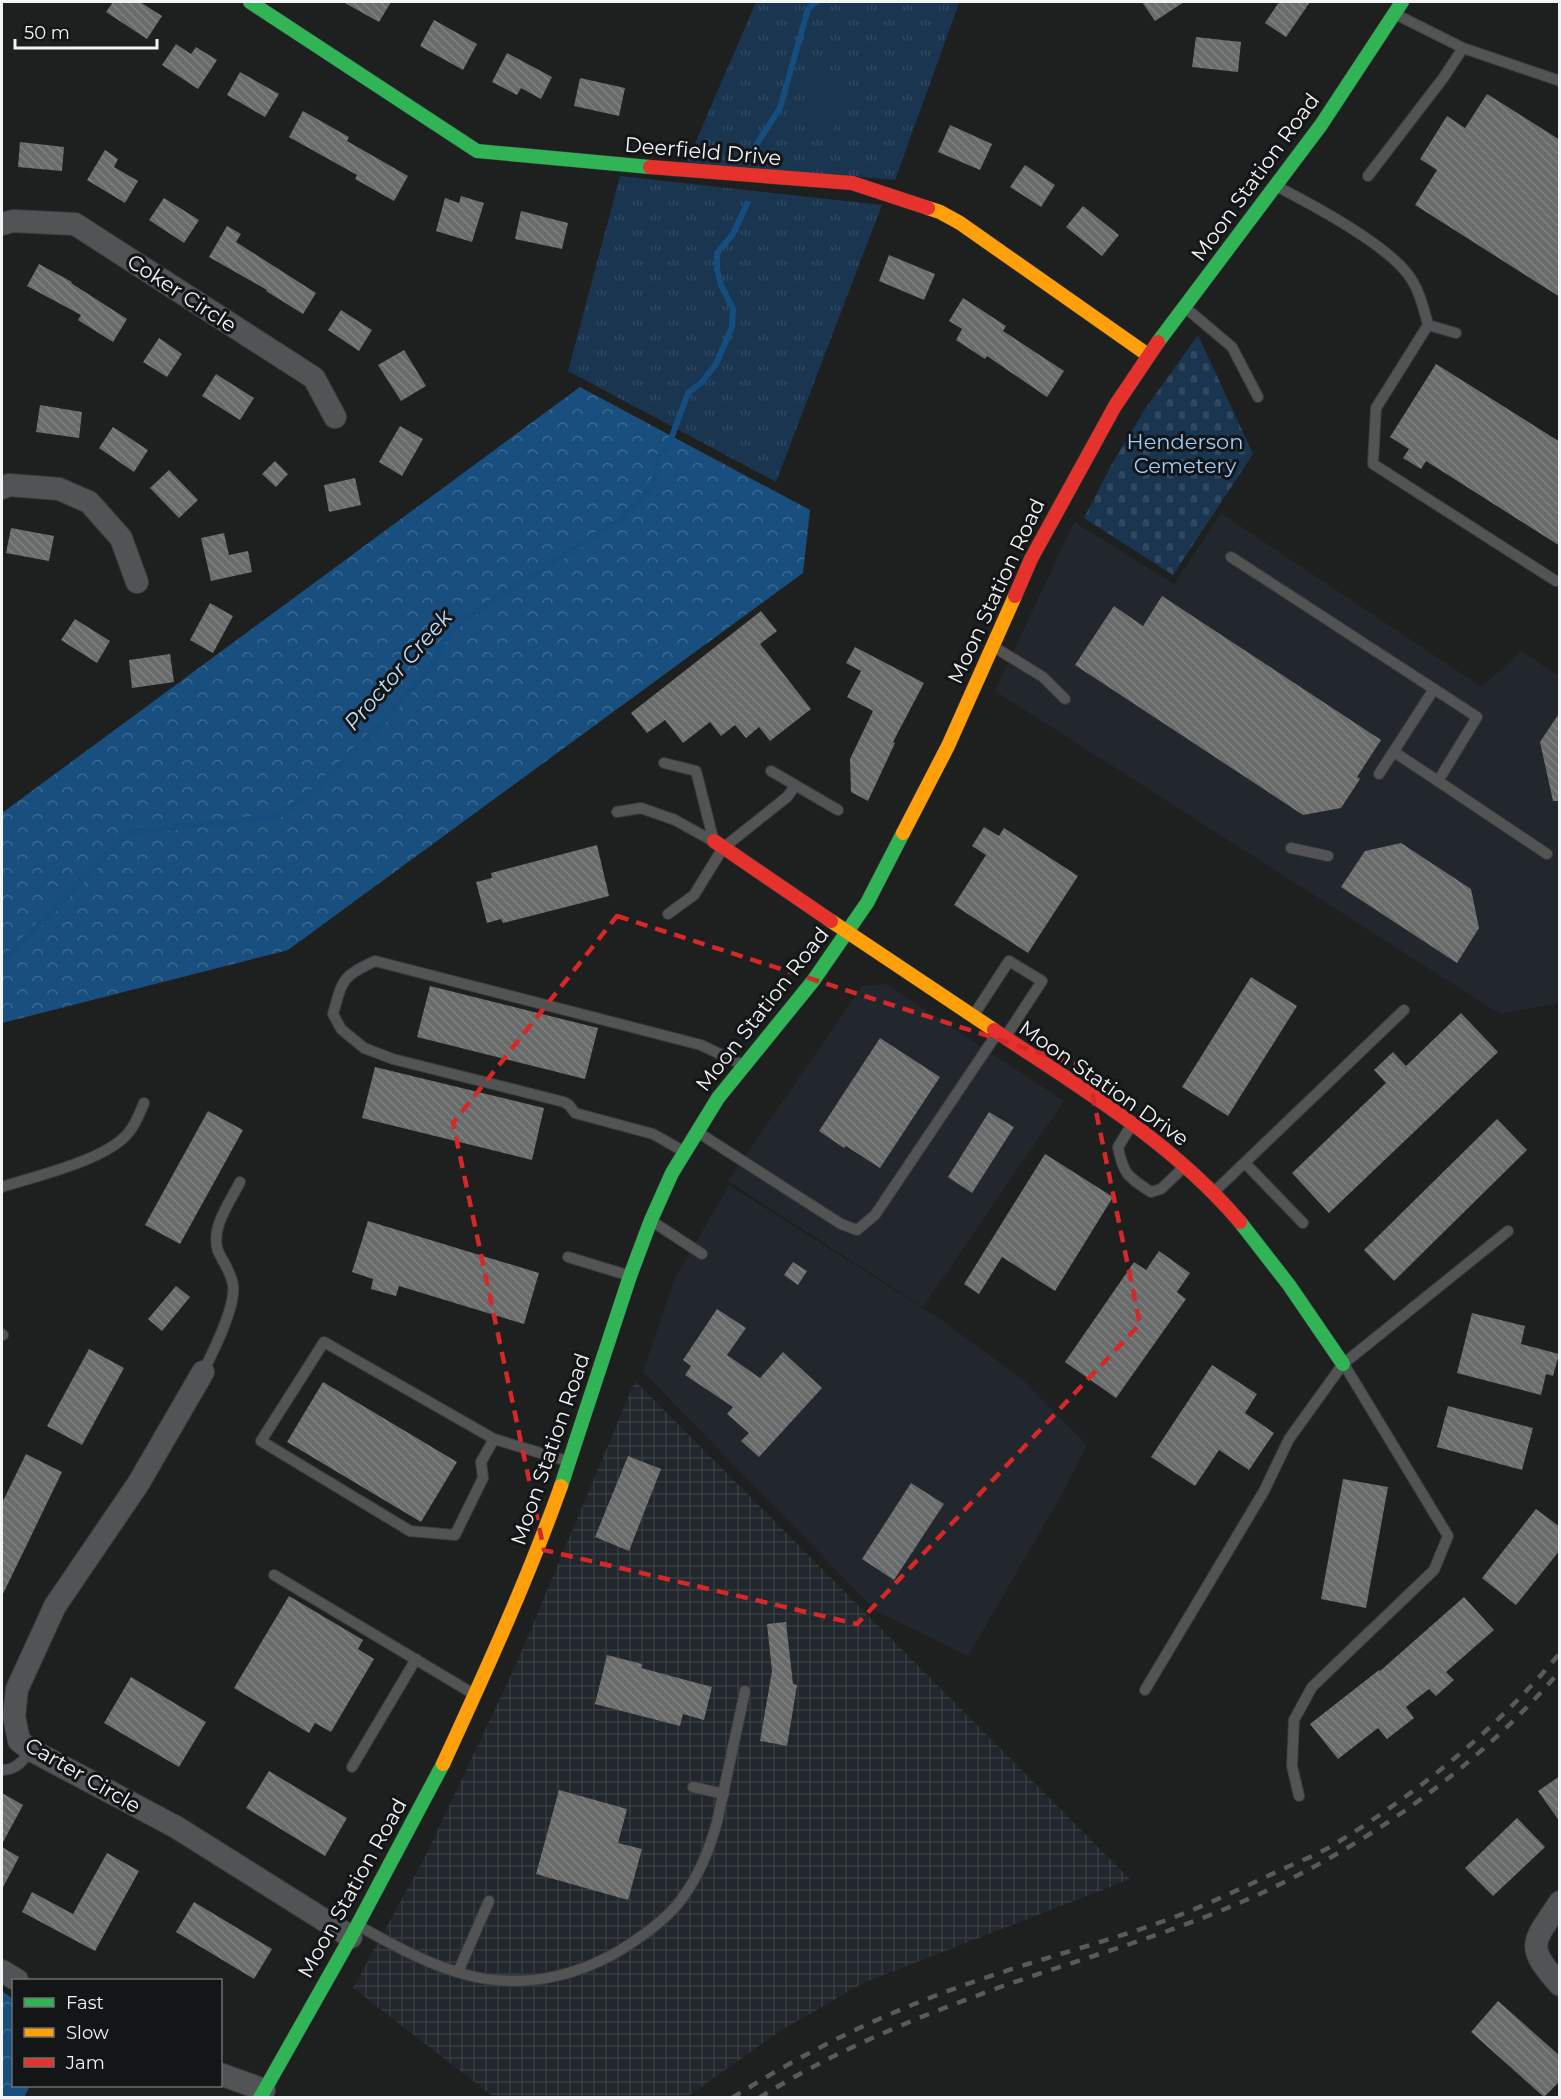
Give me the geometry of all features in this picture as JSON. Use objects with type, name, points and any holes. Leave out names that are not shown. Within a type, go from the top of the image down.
[{"type":"street","name":"Deerfield Drive","points":[[250,2],[278,9],[477,151],[596,163],[852,183],[940,212],[960,223],[1148,356]]},
{"type":"street","name":"Moon Station Road","points":[[262,2094],[435,1781],[475,1694],[543,1536],[570,1462],[630,1276],[660,1197],[684,1152],[718,1098],[813,981],[848,934],[867,903],[948,746],[1031,559],[1115,406],[1148,356],[1321,125],[1402,2]]},
{"type":"street","name":"Coker Circle","points":[[2,224],[13,221],[75,224],[314,378],[335,417]]},
{"type":"street","points":[[2,489],[9,485],[59,489],[89,502],[121,538],[136,582]]},
{"type":"street","name":"Moon Station Drive","points":[[718,844],[848,934],[1132,1123],[1185,1166],[1259,1244],[1343,1364]]},
{"type":"street","name":"Carter Circle","points":[[203,1372],[138,1484],[55,1606],[17,1689],[14,1716],[19,1741],[31,1750],[176,1827],[354,1931]]},
{"type":"street","points":[[1560,1902],[1536,1938],[1535,1950],[1543,1966],[1560,1985]]},
{"type":"street","points":[[2,1971],[15,1979]]},
{"type":"street","points":[[222,2075],[262,2094]]},
{"type":"lane","points":[[1394,14],[1463,48],[1560,81]]},
{"type":"lane","points":[[1368,176],[1444,78],[1463,48]]},
{"type":"lane","points":[[1275,186],[1316,206],[1394,260],[1413,280],[1423,303],[1428,325],[1376,408],[1373,464],[1556,580]]},
{"type":"lane","points":[[1184,307],[1232,346],[1258,397]]},
{"type":"lane","points":[[1428,325],[1456,333]]},
{"type":"lane","points":[[1231,557],[1477,717],[1438,781]]},
{"type":"lane","points":[[991,645],[1043,677],[1065,699]]},
{"type":"lane","points":[[1379,774],[1434,689]]},
{"type":"lane","points":[[1394,752],[1547,854]]},
{"type":"lane","points":[[664,763],[696,771],[718,844]]},
{"type":"lane","points":[[771,771],[838,810]]},
{"type":"lane","points":[[668,914],[694,895],[718,844],[787,797],[795,786]]},
{"type":"lane","points":[[617,812],[641,808],[675,820],[718,844]]},
{"type":"lane","points":[[1291,848],[1328,856]]},
{"type":"lane","points":[[684,1152],[653,1134],[575,1113],[564,1102],[393,1059],[364,1048],[340,1029],[333,1014],[342,984],[351,972],[375,961],[701,1045],[744,1065]]},
{"type":"lane","points":[[697,1131],[841,1224],[857,1230],[876,1215],[1001,1035],[1042,981],[1009,961],[973,1016]]},
{"type":"lane","points":[[1213,1193],[1404,1011]]},
{"type":"lane","points":[[2,1187],[64,1167],[111,1148],[129,1132],[144,1103]]},
{"type":"lane","points":[[1132,1123],[1118,1147],[1122,1168],[1137,1183],[1151,1192],[1161,1189],[1185,1166]]},
{"type":"lane","points":[[1245,1163],[1303,1223]]},
{"type":"lane","points":[[203,1372],[222,1332],[230,1304],[233,1287],[226,1264],[219,1254],[215,1241],[218,1226],[240,1182]]},
{"type":"lane","points":[[651,1220],[702,1254]]},
{"type":"lane","points":[[1145,1690],[1264,1491],[1289,1439],[1343,1364],[1508,1230]]},
{"type":"lane","points":[[568,1257],[630,1276]]},
{"type":"lane","points":[[494,1439],[481,1462],[483,1478],[454,1535],[410,1531],[261,1441],[324,1342],[494,1439],[570,1462]]},
{"type":"lane","points":[[1299,1796],[1292,1766],[1294,1720],[1312,1687],[1434,1570],[1448,1536],[1343,1364]]},
{"type":"lane","points":[[274,1575],[475,1694]]},
{"type":"lane","points":[[352,1767],[416,1659]]},
{"type":"lane","points":[[354,1931],[458,1972],[492,1980],[515,1981],[564,1975],[613,1956],[669,1914],[683,1898],[693,1881],[711,1842],[724,1794],[745,1691]]},
{"type":"lane","points":[[2,1770],[8,1770],[20,1764],[31,1750]]},
{"type":"lane","points":[[693,1787],[724,1794]]},
{"type":"lane","points":[[458,1972],[489,1901]]},
{"type":"highlighted area","points":[[617,916],[1087,1068],[1140,1324],[857,1624],[544,1550],[453,1123]]},
{"type":"shaded area","points":[[1221,513],[1482,687],[1521,651],[1559,676],[1559,1003],[1500,1014],[995,691],[1074,522],[1174,584]]},
{"type":"shaded area","points":[[886,984],[1064,1101],[923,1307],[728,1181],[862,986]]},
{"type":"shaded area","points":[[729,1185],[939,1318],[1023,1380],[1087,1445],[1060,1498],[968,1656],[876,1611],[643,1372],[674,1280]]},
{"type":"shaded area","points":[[635,1381],[1130,1879],[863,1983],[780,2031],[687,2097],[494,2097],[353,1988],[425,1857],[515,1667]]},
{"type":"green space","points":[[756,2],[959,3],[895,180],[687,162]]},
{"type":"green space","points":[[815,67],[848,77],[832,132],[799,123]]},
{"type":"green space","points":[[620,176],[882,205],[776,482],[568,371]]},
{"type":"green space","name":"Henderson Cemetery","points":[[1198,335],[1253,454],[1173,575],[1084,518],[1112,464],[1145,409]]},
{"type":"green space","points":[[580,387],[810,510],[803,573],[288,950],[2,1023],[2,813]]},
{"type":"green space","points":[[2,1991],[12,1998],[12,2087],[29,2087],[24,2097],[2,2097]]},
{"type":"building","points":[[113,2],[140,2],[162,16],[147,39],[106,12]]},
{"type":"building","points":[[343,2],[391,2],[379,22]]},
{"type":"building","points":[[1142,2],[1184,2],[1155,21]]},
{"type":"building","points":[[1279,2],[1310,2],[1286,37],[1265,23]]},
{"type":"building","points":[[434,20],[477,44],[463,70],[420,46]]},
{"type":"building","points":[[1196,37],[1241,42],[1238,72],[1192,67]]},
{"type":"building","points":[[176,44],[191,54],[196,47],[217,60],[198,89],[162,65]]},
{"type":"building","points":[[507,53],[552,77],[541,99],[521,88],[517,95],[492,82]]},
{"type":"building","points":[[240,72],[279,94],[265,117],[227,95]]},
{"type":"building","points":[[580,78],[625,88],[619,116],[574,106]]},
{"type":"building","points":[[1487,94],[1560,140],[1560,297],[1415,205],[1437,170],[1420,159],[1447,116],[1465,128]]},
{"type":"building","points":[[303,111],[349,137],[347,141],[408,176],[394,201],[355,179],[357,175],[289,137]]},
{"type":"building","points":[[950,125],[992,144],[980,170],[938,152]]},
{"type":"building","points":[[20,142],[64,147],[62,171],[18,167]]},
{"type":"building","points":[[105,150],[118,159],[114,167],[138,181],[125,203],[87,180]]},
{"type":"building","points":[[1025,165],[1055,185],[1041,207],[1010,187]]},
{"type":"building","points":[[461,196],[484,203],[472,242],[436,231],[445,198],[459,203]]},
{"type":"building","points":[[164,198],[199,220],[184,243],[149,220]]},
{"type":"building","points":[[1083,206],[1119,235],[1102,256],[1066,227]]},
{"type":"building","points":[[521,211],[568,223],[562,249],[515,239]]},
{"type":"building","points":[[227,226],[241,234],[236,242],[316,293],[303,314],[267,290],[209,257]]},
{"type":"building","points":[[889,255],[935,274],[924,300],[879,281]]},
{"type":"building","points":[[39,264],[72,282],[127,319],[113,342],[78,320],[81,315],[27,286]]},
{"type":"building","points":[[963,298],[1006,326],[1003,331],[1064,371],[1047,397],[987,356],[985,359],[956,340],[962,329],[949,321]]},
{"type":"building","points":[[341,310],[372,330],[359,351],[328,330]]},
{"type":"building","points":[[159,338],[182,354],[167,377],[143,362]]},
{"type":"building","points":[[404,350],[426,386],[401,401],[378,365]]},
{"type":"building","points":[[1436,364],[1560,442],[1560,546],[1426,461],[1421,469],[1403,458],[1409,449],[1390,437]]},
{"type":"building","points":[[216,374],[254,398],[240,420],[202,396]]},
{"type":"building","points":[[40,405],[82,412],[79,438],[36,432]]},
{"type":"building","points":[[400,426],[423,439],[402,476],[379,462]]},
{"type":"building","points":[[113,427],[148,450],[134,472],[99,448]]},
{"type":"building","points":[[275,461],[288,474],[276,487],[262,474]]},
{"type":"building","points":[[169,470],[198,500],[179,518],[150,488]]},
{"type":"building","points":[[355,478],[361,505],[329,512],[324,485]]},
{"type":"building","points":[[11,528],[54,536],[49,561],[6,553]]},
{"type":"building","points":[[224,533],[229,555],[248,551],[252,572],[211,581],[201,538]]},
{"type":"building","points":[[1162,596],[1381,740],[1357,777],[1360,779],[1341,808],[1303,815],[1075,665],[1114,606],[1143,626]]},
{"type":"building","points":[[210,603],[233,616],[213,653],[190,640]]},
{"type":"building","points":[[761,611],[777,631],[760,644],[811,709],[770,741],[759,727],[746,738],[735,725],[721,736],[710,722],[683,743],[665,720],[647,733],[631,713]]},
{"type":"building","points":[[75,619],[110,641],[97,663],[61,640]]},
{"type":"building","points":[[855,647],[924,683],[893,742],[895,743],[868,801],[851,792],[850,759],[873,711],[847,697],[861,671],[846,663]]},
{"type":"building","points":[[170,654],[174,682],[132,688],[129,660]]},
{"type":"building","points":[[1560,712],[1560,801],[1553,801],[1540,742]]},
{"type":"building","points":[[984,827],[999,836],[1004,828],[1078,876],[1028,953],[954,905],[986,855],[972,846]]},
{"type":"building","points":[[1401,843],[1471,889],[1479,928],[1457,963],[1341,887],[1365,851]]},
{"type":"building","points":[[597,845],[609,896],[503,923],[501,919],[487,923],[476,882],[492,878],[491,873]]},
{"type":"building","points":[[1251,977],[1297,1006],[1228,1116],[1182,1087]]},
{"type":"building","points":[[430,986],[598,1028],[585,1079],[417,1037]]},
{"type":"building","points":[[1461,1013],[1498,1052],[1329,1213],[1292,1173],[1386,1083],[1374,1070],[1393,1052],[1406,1066]]},
{"type":"building","points":[[880,1038],[940,1077],[880,1168],[819,1131]]},
{"type":"building","points":[[375,1067],[544,1108],[532,1160],[362,1118]]},
{"type":"building","points":[[208,1111],[243,1130],[180,1244],[145,1225]]},
{"type":"building","points":[[989,1112],[1014,1127],[972,1193],[948,1177]]},
{"type":"building","points":[[1497,1119],[1527,1150],[1394,1281],[1364,1250]]},
{"type":"building","points":[[1045,1154],[1113,1197],[1055,1291],[1002,1257],[979,1294],[964,1284]]},
{"type":"building","points":[[368,1221],[539,1273],[524,1324],[399,1286],[396,1296],[371,1289],[373,1279],[352,1272]]},
{"type":"building","points":[[1159,1251],[1190,1273],[1177,1292],[1186,1299],[1116,1398],[1065,1362],[1134,1262],[1146,1270]]},
{"type":"building","points":[[793,1262],[807,1271],[798,1285],[784,1275]]},
{"type":"building","points":[[176,1286],[190,1297],[162,1331],[148,1319]]},
{"type":"building","points":[[717,1309],[746,1328],[727,1355],[760,1378],[783,1352],[822,1388],[759,1457],[741,1441],[749,1433],[727,1414],[733,1407],[685,1375],[691,1366],[683,1360]]},
{"type":"building","points":[[1472,1313],[1525,1326],[1521,1344],[1559,1354],[1553,1376],[1546,1374],[1541,1395],[1457,1373]]},
{"type":"building","points":[[89,1349],[124,1368],[82,1445],[47,1426]]},
{"type":"building","points":[[1212,1365],[1257,1394],[1245,1413],[1274,1433],[1249,1470],[1219,1450],[1195,1486],[1151,1457]]},
{"type":"building","points":[[323,1382],[457,1462],[421,1522],[287,1442]]},
{"type":"building","points":[[1448,1406],[1533,1428],[1522,1470],[1437,1447]]},
{"type":"building","points":[[26,1454],[62,1472],[2,1596],[2,1503]]},
{"type":"building","points":[[628,1456],[661,1469],[629,1551],[595,1537]]},
{"type":"building","points":[[1343,1479],[1388,1487],[1366,1608],[1321,1599]]},
{"type":"building","points":[[911,1483],[944,1504],[894,1580],[862,1559]]},
{"type":"building","points":[[1536,1509],[1560,1527],[1560,1550],[1516,1605],[1482,1578]]},
{"type":"building","points":[[289,1596],[363,1640],[358,1649],[374,1659],[331,1732],[315,1723],[309,1733],[234,1688]]},
{"type":"building","points":[[1464,1597],[1494,1630],[1446,1672],[1454,1680],[1436,1696],[1429,1689],[1406,1707],[1414,1718],[1387,1739],[1378,1728],[1338,1759],[1310,1724],[1380,1671]]},
{"type":"building","points":[[786,1622],[793,1684],[797,1685],[787,1746],[760,1741],[772,1671],[767,1624]]},
{"type":"building","points":[[607,1655],[642,1664],[641,1668],[712,1687],[704,1720],[683,1714],[680,1726],[595,1704]]},
{"type":"building","points":[[131,1677],[206,1722],[179,1767],[104,1723]]},
{"type":"building","points":[[269,1771],[347,1818],[325,1856],[246,1808]]},
{"type":"building","points":[[1560,1776],[1560,1822],[1538,1791]]},
{"type":"building","points":[[559,1790],[627,1809],[618,1843],[642,1849],[628,1900],[536,1874]]},
{"type":"building","points":[[2,1793],[23,1805],[2,1844]]},
{"type":"building","points":[[1517,1818],[1545,1847],[1493,1896],[1465,1868]]},
{"type":"building","points":[[2,1847],[19,1857],[2,1889]]},
{"type":"building","points":[[107,1853],[139,1871],[95,1951],[22,1912],[32,1892],[73,1914]]},
{"type":"building","points":[[194,1902],[272,1949],[254,1979],[176,1932]]},
{"type":"building","points":[[1498,2001],[1560,2056],[1560,2081],[1544,2097],[1471,2032]]},
{"type":"waterway","name":"Proctor Creek","points":[[751,153],[780,108],[808,9],[816,2]]},
{"type":"waterway","name":"Proctor Creek","points":[[2,962],[129,832],[275,817],[312,793],[375,730],[415,685],[433,664],[442,643],[460,622],[621,519],[654,485],[659,456],[668,447],[688,393],[702,382],[716,364],[732,327],[733,309],[721,285],[717,269],[717,253],[733,234],[747,204]]},
{"type":"railway","points":[[732,2098],[814,2050],[900,2010],[985,1978],[1164,1921],[1329,1848],[1397,1803],[1455,1758],[1510,1708],[1560,1653]]},
{"type":"railway","points":[[759,2098],[818,2064],[911,2021],[1006,1985],[1203,1918],[1266,1891],[1307,1870],[1387,1823],[1461,1768],[1496,1738],[1560,1671]]},
{"type":"traffic: fast","points":[[250,2],[477,151],[650,167]]},
{"type":"traffic: fast","points":[[1158,342],[1321,125],[1402,2]]},
{"type":"traffic: fast","points":[[561,1486],[630,1276],[672,1173],[718,1098],[813,981],[867,903],[903,833]]},
{"type":"traffic: fast","points":[[1240,1222],[1289,1285],[1343,1364]]},
{"type":"traffic: fast","points":[[260,2098],[351,1937],[443,1764]]},
{"type":"traffic: slow","points":[[928,208],[960,223],[1148,355]]},
{"type":"traffic: slow","points":[[903,833],[948,746],[1015,596]]},
{"type":"traffic: slow","points":[[831,921],[994,1030]]},
{"type":"traffic: slow","points":[[443,1764],[520,1592],[561,1486]]},
{"type":"traffic: jam","points":[[650,167],[852,183],[928,208]]},
{"type":"traffic: jam","points":[[1015,596],[1031,559],[1115,406],[1158,342]]},
{"type":"traffic: jam","points":[[714,841],[831,921]]},
{"type":"traffic: jam","points":[[994,1030],[1092,1095],[1155,1141],[1185,1166],[1240,1222]]}]
